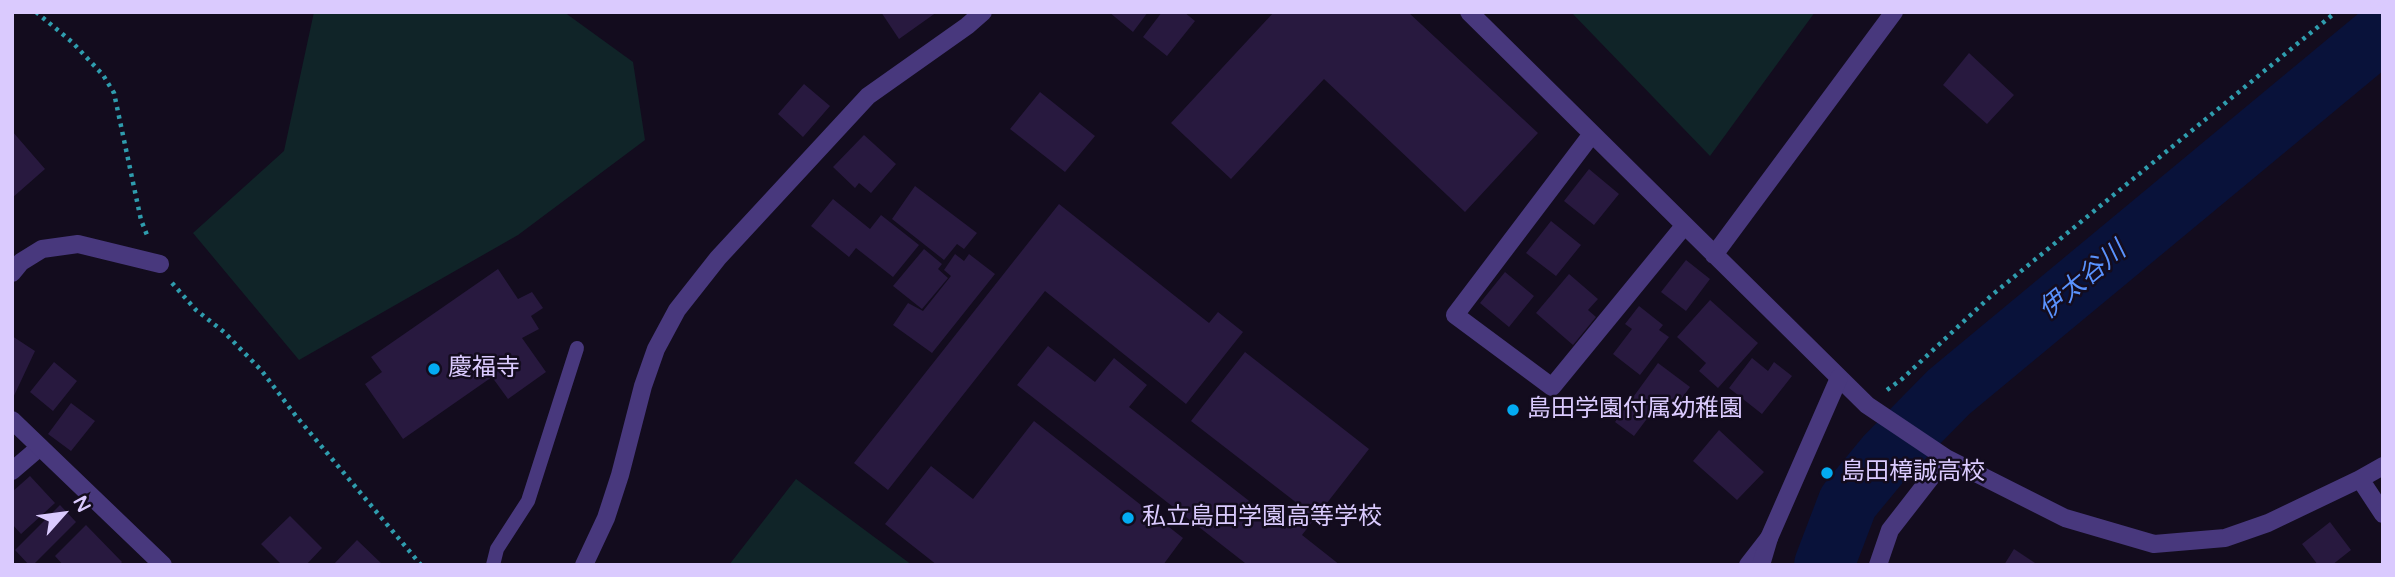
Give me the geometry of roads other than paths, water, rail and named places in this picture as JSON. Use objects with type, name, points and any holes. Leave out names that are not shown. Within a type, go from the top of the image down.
[{"type":"street","points":[[584,565],[606,518],[652,361],[677,310],[718,258],[868,96],[983,12]]},
{"type":"street","points":[[1469,12],[1873,410],[1942,455],[2065,518],[2154,544],[2225,538],[2268,523],[2383,466]]},
{"type":"street","points":[[1714,255],[1894,12]]},
{"type":"street","points":[[1592,134],[1455,315],[1552,387],[1685,226]]},
{"type":"street","points":[[12,273],[21,262],[42,248],[79,244],[160,264]]},
{"type":"street","points":[[1761,565],[1769,538],[1839,378]]},
{"type":"street","points":[[12,420],[163,565]]},
{"type":"street","points":[[12,471],[40,447]]},
{"type":"street","points":[[1878,565],[1890,530],[1942,455]]},
{"type":"street","points":[[2360,479],[2383,514]]},
{"type":"street","points":[[1748,565],[1769,538]]},
{"type":"lane","points":[[493,565],[497,549],[528,501],[577,348]]},
{"type":"waterway","name":"伊太谷川","points":[[1824,565],[1848,502],[1886,456],[1949,392],[2383,32]]},
{"type":"place","name":"慶福寺","points":[[434,369]]},
{"type":"place","name":"島田学園付属幼稚園","points":[[1513,410]]},
{"type":"place","name":"島田樟誠高校","points":[[1827,473]]},
{"type":"place","name":"私立島田学園高等学校","points":[[1128,518]]}]
